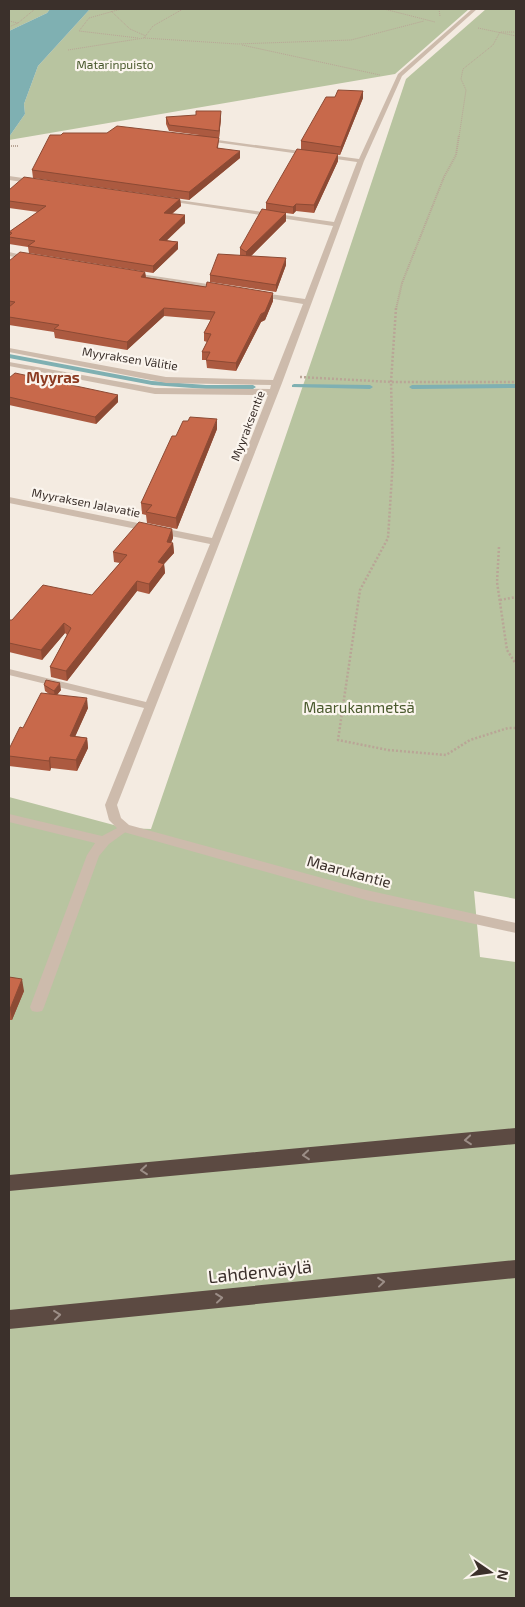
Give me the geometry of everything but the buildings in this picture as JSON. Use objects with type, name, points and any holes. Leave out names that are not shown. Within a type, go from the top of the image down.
[{"type":"highway","points":[[9,1183],[516,1136]]},
{"type":"highway","name":"Lahdenväylä","points":[[9,1320],[516,1268]]},
{"type":"street","name":"Myyraksentie","points":[[125,828],[115,820],[111,805],[279,380],[361,161],[400,75],[475,9]]},
{"type":"street","points":[[199,139],[361,161]]},
{"type":"street","points":[[9,178],[49,184]]},
{"type":"street","points":[[158,199],[337,225]]},
{"type":"street","points":[[9,254],[41,260]]},
{"type":"street","points":[[125,273],[227,290]]},
{"type":"street","points":[[245,292],[307,302]]},
{"type":"street","name":"Myyraksen Välitie","points":[[9,350],[166,380],[279,380]]},
{"type":"street","name":"Myyraksen Välitie","points":[[9,364],[155,391],[274,392]]},
{"type":"street","name":"Myyraksen Jalavatie","points":[[9,500],[216,542]]},
{"type":"street","points":[[9,672],[149,706]]},
{"type":"street","points":[[9,818],[104,841]]},
{"type":"street","points":[[37,1007],[93,855],[104,841],[125,828]]},
{"type":"street","name":"Maarukantie","points":[[125,828],[366,895],[516,928]]},
{"type":"path","points":[[9,27],[18,23],[35,9]]},
{"type":"path","points":[[121,9],[88,18],[79,32],[236,44],[367,38],[424,21],[384,9]]},
{"type":"path","points":[[68,50],[145,37],[153,26],[183,9]]},
{"type":"path","points":[[110,11],[130,28],[145,37]]},
{"type":"path","points":[[9,20],[18,23]]},
{"type":"path","points":[[459,24],[516,36]]},
{"type":"path","points":[[500,32],[516,32]]},
{"type":"path","points":[[500,32],[493,45],[463,70],[461,79],[466,90],[456,155],[444,177],[402,283],[395,314],[391,382],[393,460],[388,538],[360,590],[338,740],[388,750],[446,755],[470,740],[508,728],[516,728]]},
{"type":"path","points":[[236,44],[398,80]]},
{"type":"path","points":[[9,146],[19,146]]},
{"type":"path","points":[[279,380],[516,382]]},
{"type":"path","points":[[499,547],[497,582],[508,650],[516,664]]},
{"type":"path","points":[[500,600],[516,597]]},
{"type":"green space","points":[[9,9],[50,9],[47,13],[9,31]]},
{"type":"green space","name":"Matarinpuisto","points":[[90,9],[469,9],[395,74],[9,140],[9,137],[25,114],[24,104],[38,66]]},
{"type":"green space","name":"Maarukanmetsä","points":[[486,9],[516,9],[516,899],[474,891],[480,957],[516,962],[516,1598],[9,1598],[9,797],[125,828],[151,829],[406,79]]},
{"type":"water","points":[[50,9],[90,9],[38,66],[24,104],[25,114],[9,137],[9,31],[47,13]]},
{"type":"waterway","points":[[9,356],[152,383],[206,387],[253,387]]},
{"type":"waterway","points":[[294,386],[370,387]]},
{"type":"waterway","points":[[412,387],[516,386]]},
{"type":"district","name":"Myyras","points":[[53,378]]}]
